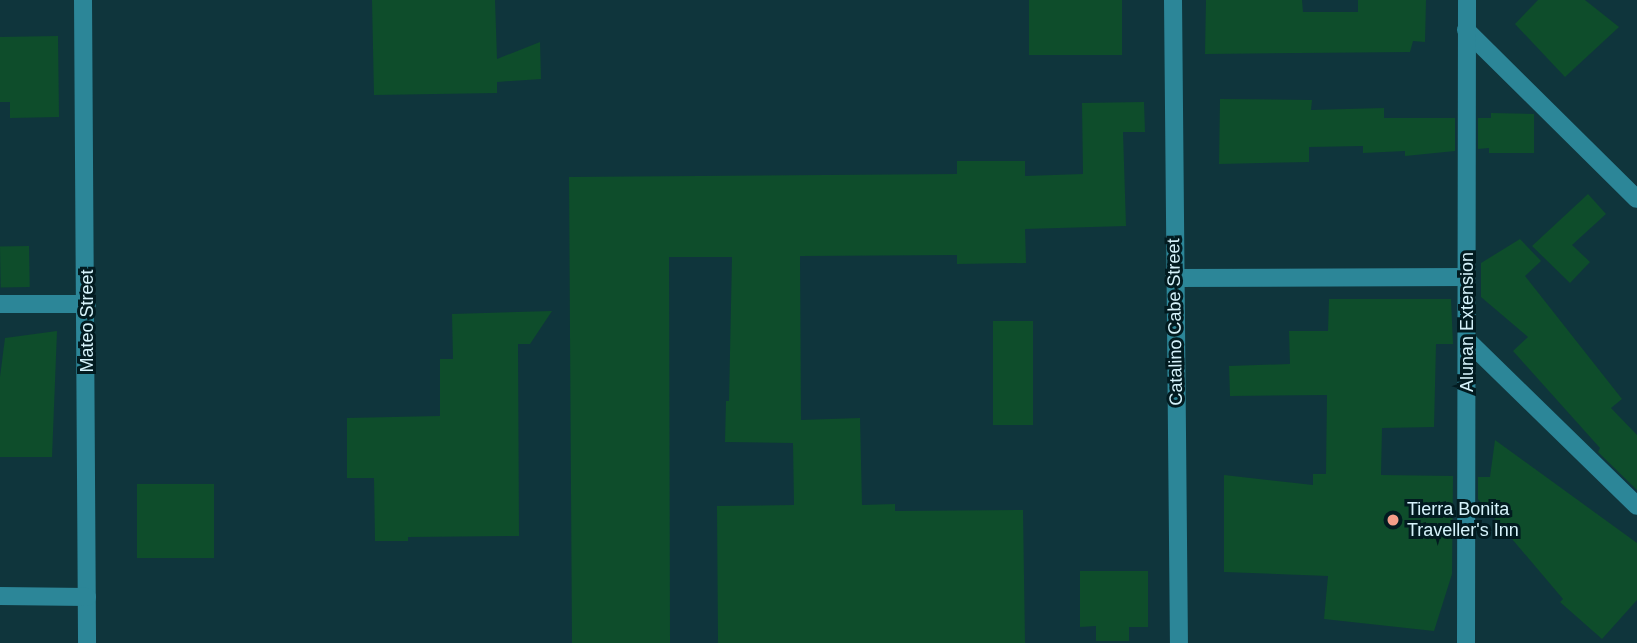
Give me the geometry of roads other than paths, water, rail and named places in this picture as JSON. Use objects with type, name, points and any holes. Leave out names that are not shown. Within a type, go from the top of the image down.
[{"type":"street","name":"Mateo Street","points":[[83,0],[87,304],[87,643]]},
{"type":"street","name":"Catalino Cabe Street","points":[[1173,0],[1179,643]]},
{"type":"street","name":"Alunan Extension","points":[[1466,643],[1467,0]]},
{"type":"street","points":[[1466,30],[1637,199]]},
{"type":"street","points":[[1174,278],[1468,276]]},
{"type":"street","points":[[0,304],[87,304]]},
{"type":"street","points":[[1468,341],[1637,506]]},
{"type":"street","points":[[0,596],[87,597]]},
{"type":"place","name":"Tierra Bonita Traveller's Inn","points":[[1393,520]]}]
